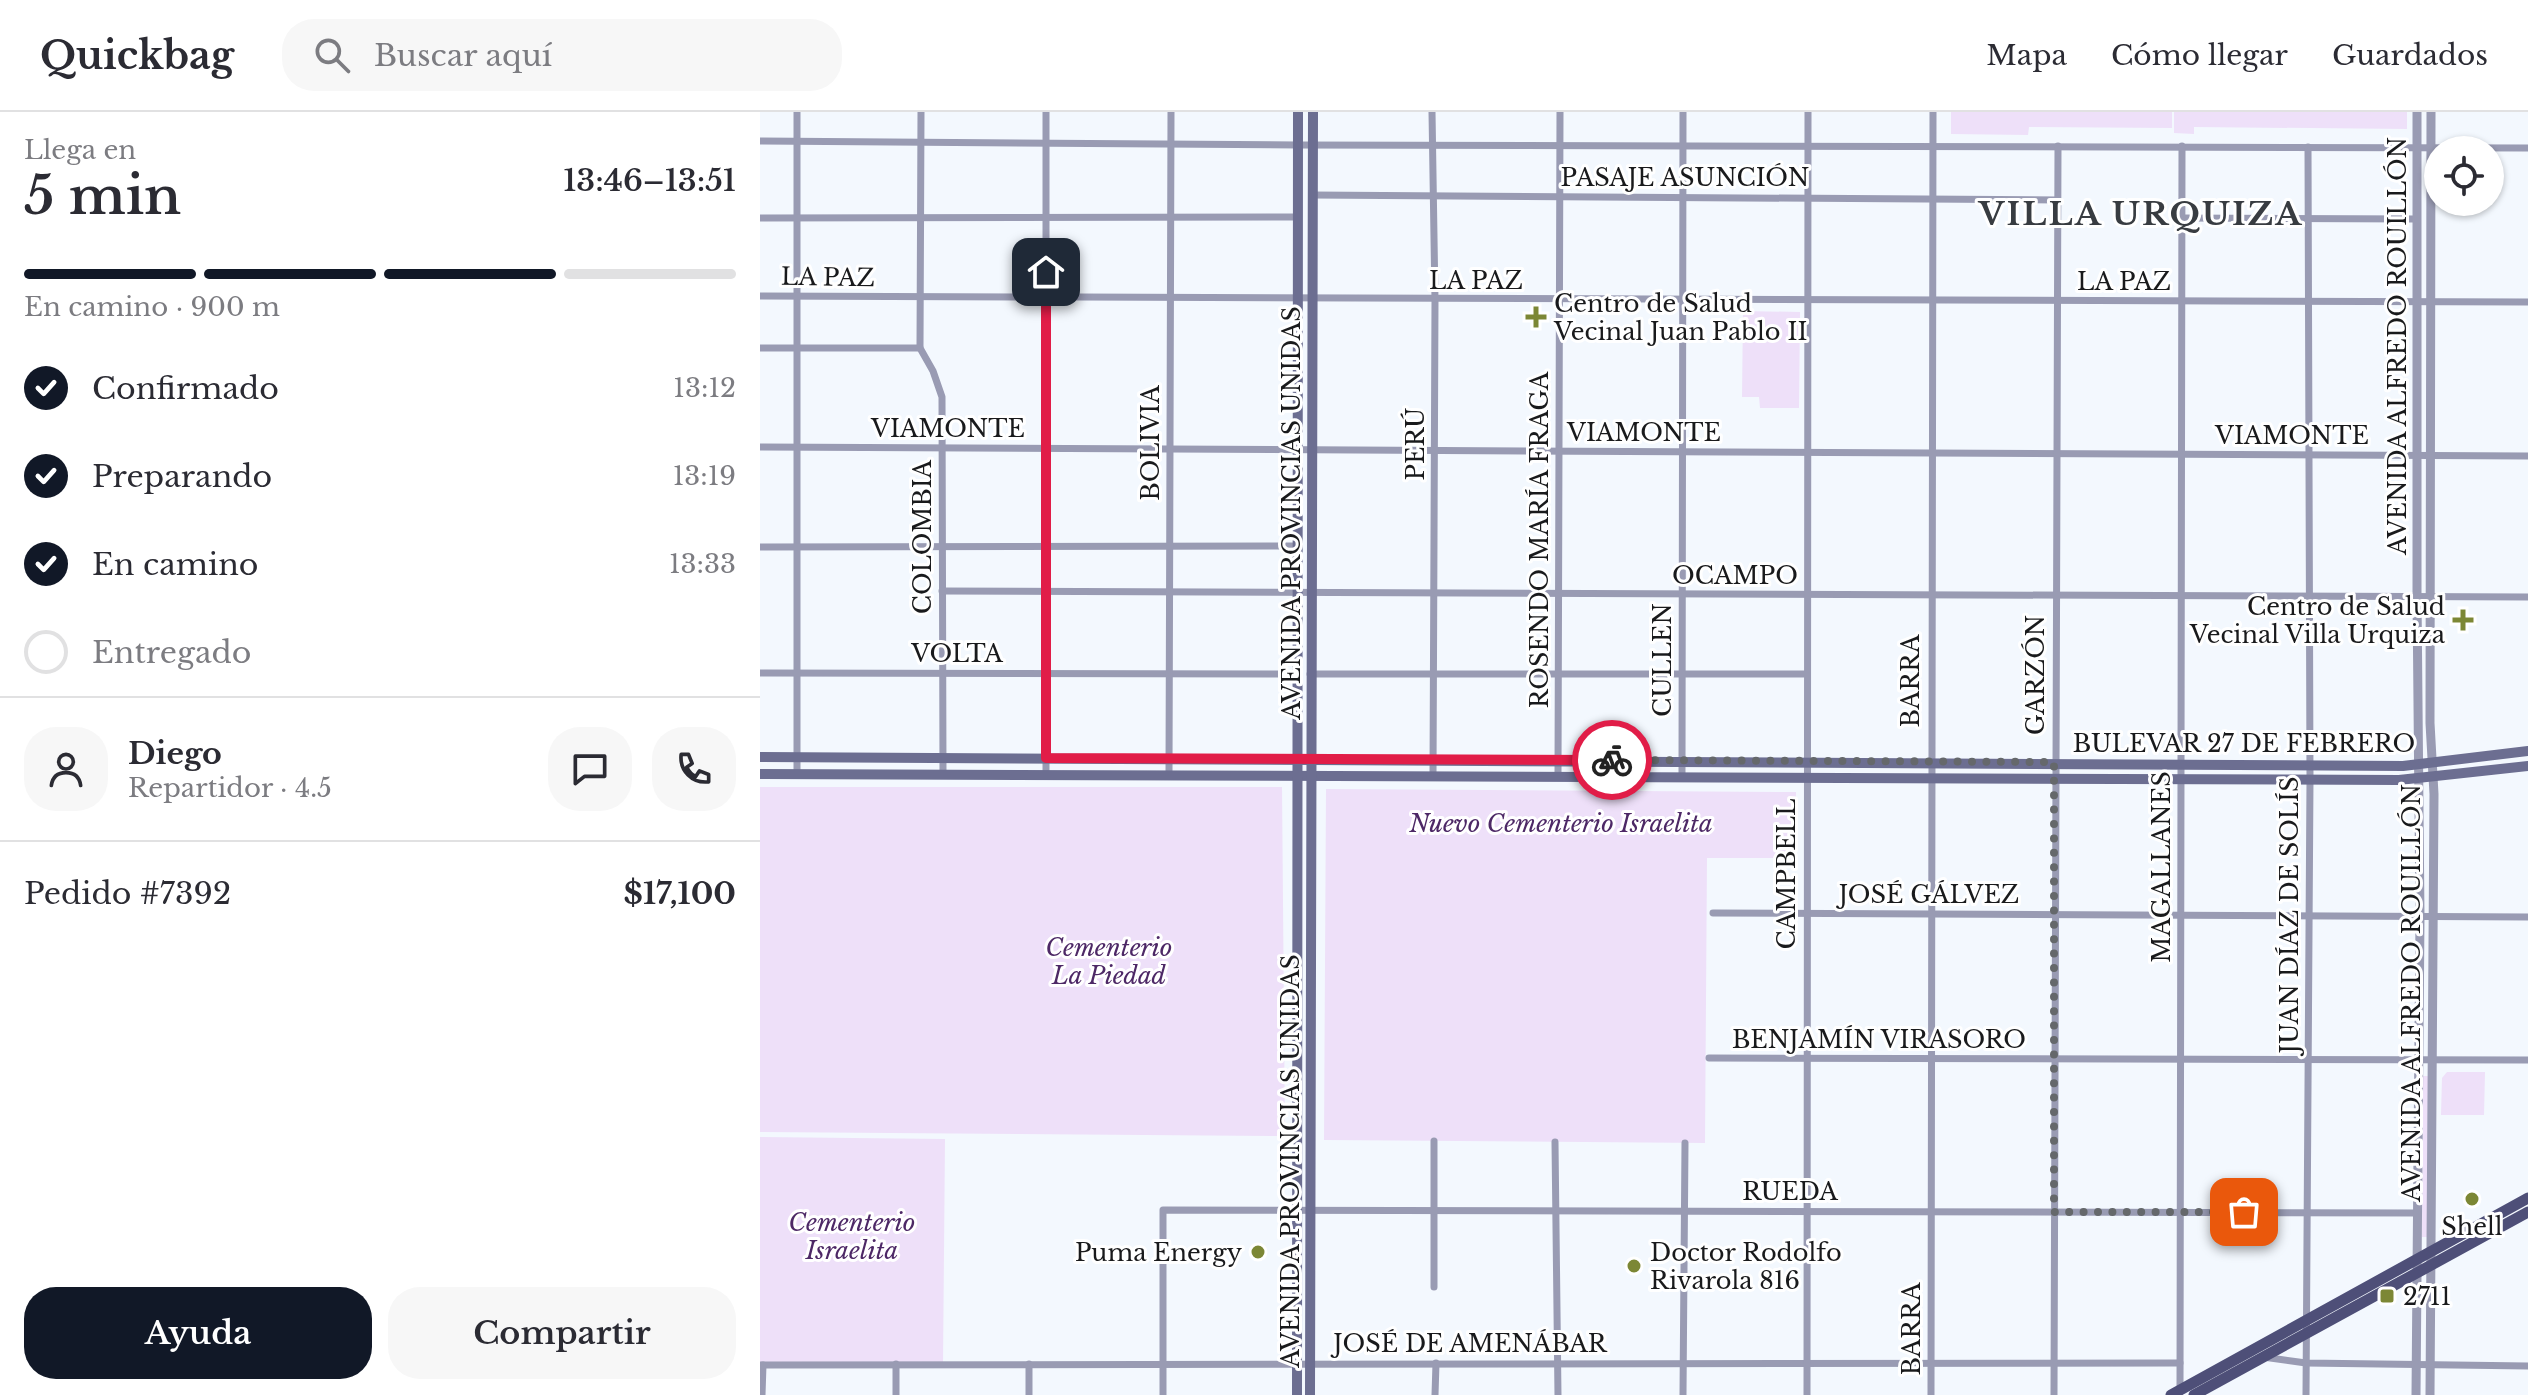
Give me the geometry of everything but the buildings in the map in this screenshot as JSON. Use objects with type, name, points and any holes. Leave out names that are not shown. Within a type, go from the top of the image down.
[{"type":"main road","name":"AVENIDA PROVINCIAS UNIDAS","points":[[1297,1395],[1298,112]]},
{"type":"main road","name":"AVENIDA PROVINCIAS UNIDAS","points":[[1310,1395],[1313,112]]},
{"type":"main road","name":"BULEVAR 27 DE FEBRERO","points":[[760,757],[2418,765],[2528,751]]},
{"type":"main road","name":"BULEVAR 27 DE FEBRERO","points":[[760,774],[2419,779],[2528,766]]},
{"type":"main road","points":[[2177,1393],[2528,1198]]},
{"type":"main road","points":[[2194,1395],[2528,1212]]},
{"type":"street","points":[[797,112],[797,774]]},
{"type":"street","name":"COLOMBIA","points":[[921,112],[920,348],[933,371],[942,397],[943,774]]},
{"type":"street","points":[[1046,112],[1046,774]]},
{"type":"street","name":"BOLIVIA","points":[[1169,775],[1171,112]]},
{"type":"street","name":"PERÚ","points":[[1432,112],[1435,300],[1433,776]]},
{"type":"street","name":"ROSENDO MARÍA FRAGA","points":[[1558,776],[1560,112]]},
{"type":"street","name":"CULLEN","points":[[1682,777],[1683,112]]},
{"type":"street","name":"CAMPBELL","points":[[1807,1395],[1808,112]]},
{"type":"street","name":"BARRA","points":[[1931,1395],[1933,112]]},
{"type":"street","name":"AVENIDA ALFREDO ROUILLÓN","points":[[2417,112],[2424,143]]},
{"type":"street","name":"AVENIDA ALFREDO ROUILLÓN","points":[[2427,136],[2431,112]]},
{"type":"street","points":[[760,141],[2424,147]]},
{"type":"street","name":"GARZÓN","points":[[2054,1395],[2058,146]]},
{"type":"street","name":"MAGALLANES","points":[[2177,1393],[2181,1212],[2182,146]]},
{"type":"street","name":"JUAN DÍAZ DE SOLÍS","points":[[2306,1395],[2310,779],[2308,147]]},
{"type":"street","points":[[2504,148],[2528,148]]},
{"type":"street","name":"AVENIDA ALFREDO ROUILLÓN","points":[[2416,1395],[2420,916],[2417,219],[2424,156]]},
{"type":"street","name":"PASAJE ASUNCIÓN","points":[[1312,195],[2058,200]]},
{"type":"street","name":"AVENIDA ALFREDO ROUILLÓN","points":[[2428,216],[2432,302],[2430,597],[2433,777],[2430,1395]]},
{"type":"street","points":[[760,218],[1298,217]]},
{"type":"street","points":[[2181,218],[2417,219]]},
{"type":"street","name":"LA PAZ","points":[[760,296],[2528,302]]},
{"type":"street","points":[[760,348],[920,348]]},
{"type":"street","name":"VIAMONTE","points":[[760,447],[2528,456]]},
{"type":"street","points":[[760,547],[1298,546]]},
{"type":"street","name":"OCAMPO","points":[[942,591],[2528,597]]},
{"type":"street","name":"VOLTA","points":[[760,673],[1298,674]]},
{"type":"street","points":[[1310,674],[1806,674]]},
{"type":"street","name":"JOSÉ GÁLVEZ","points":[[1713,913],[2528,917]]},
{"type":"street","name":"BENJAMÍN VIRASORO","points":[[1709,1058],[2528,1060]]},
{"type":"street","points":[[1434,1141],[1434,1287]]},
{"type":"street","points":[[1555,1142],[1558,1395]]},
{"type":"street","points":[[1683,1395],[1685,1143]]},
{"type":"street","name":"RUEDA","points":[[1163,1363],[1163,1210],[2417,1213]]},
{"type":"street","points":[[2263,1357],[2306,1363],[2528,1366]]},
{"type":"street","points":[[1163,1363],[1163,1395]]},
{"type":"street","points":[[1435,1395],[1436,1363]]},
{"type":"street","name":"JOSÉ DE AMENÁBAR","points":[[761,1365],[2180,1363]]},
{"type":"street","points":[[896,1364],[896,1395]]},
{"type":"street","points":[[1029,1364],[1029,1395]]},
{"type":"street","points":[[761,1365],[762,1395]]},
{"type":"green space","points":[[1951,112],[2172,112],[2172,128],[2029,127],[2028,135],[1951,134]]},
{"type":"green space","points":[[2174,112],[2407,112],[2407,129],[2194,127],[2194,134],[2174,133]]},
{"type":"green space","points":[[1743,311],[1800,312],[1799,408],[1760,408],[1759,397],[1742,397]]},
{"type":"green space","name":"Cementerio La Piedad","points":[[760,787],[1282,787],[1285,1136],[760,1132]]},
{"type":"green space","name":"Nuevo Cementerio Israelita","points":[[1326,789],[1796,792],[1795,858],[1707,858],[1705,1143],[1324,1140]]},
{"type":"green space","points":[[2447,1072],[2485,1072],[2484,1115],[2441,1115],[2442,1078]]},
{"type":"green space","points":[[2423,1076],[2428,1076],[2427,1237],[2422,1237]]},
{"type":"green space","name":"Cementerio Israelita","points":[[760,1137],[945,1139],[943,1363],[760,1363]]},
{"type":"way so far","points":[[1612,760],[2054,762],[2054,1212],[2244,1212]]},
{"type":"place","name":"Centro de Salud Vecinal Juan Pablo II","points":[[1536,317]]},
{"type":"place","name":"Centro de Salud Vecinal Villa Urquiza","points":[[2463,620]]},
{"type":"place","name":"Shell","points":[[2472,1199]]},
{"type":"place","name":"Puma Energy","points":[[1258,1252]]},
{"type":"place","name":"Doctor Rodolfo Rivarola 816","points":[[1634,1266]]},
{"type":"place","name":"2711","points":[[2387,1296]]},
{"type":"district","name":"VILLA URQUIZA","points":[[2141,214]]},
{"type":"route","points":[[1046,272],[1046,758],[1612,760]]}]
